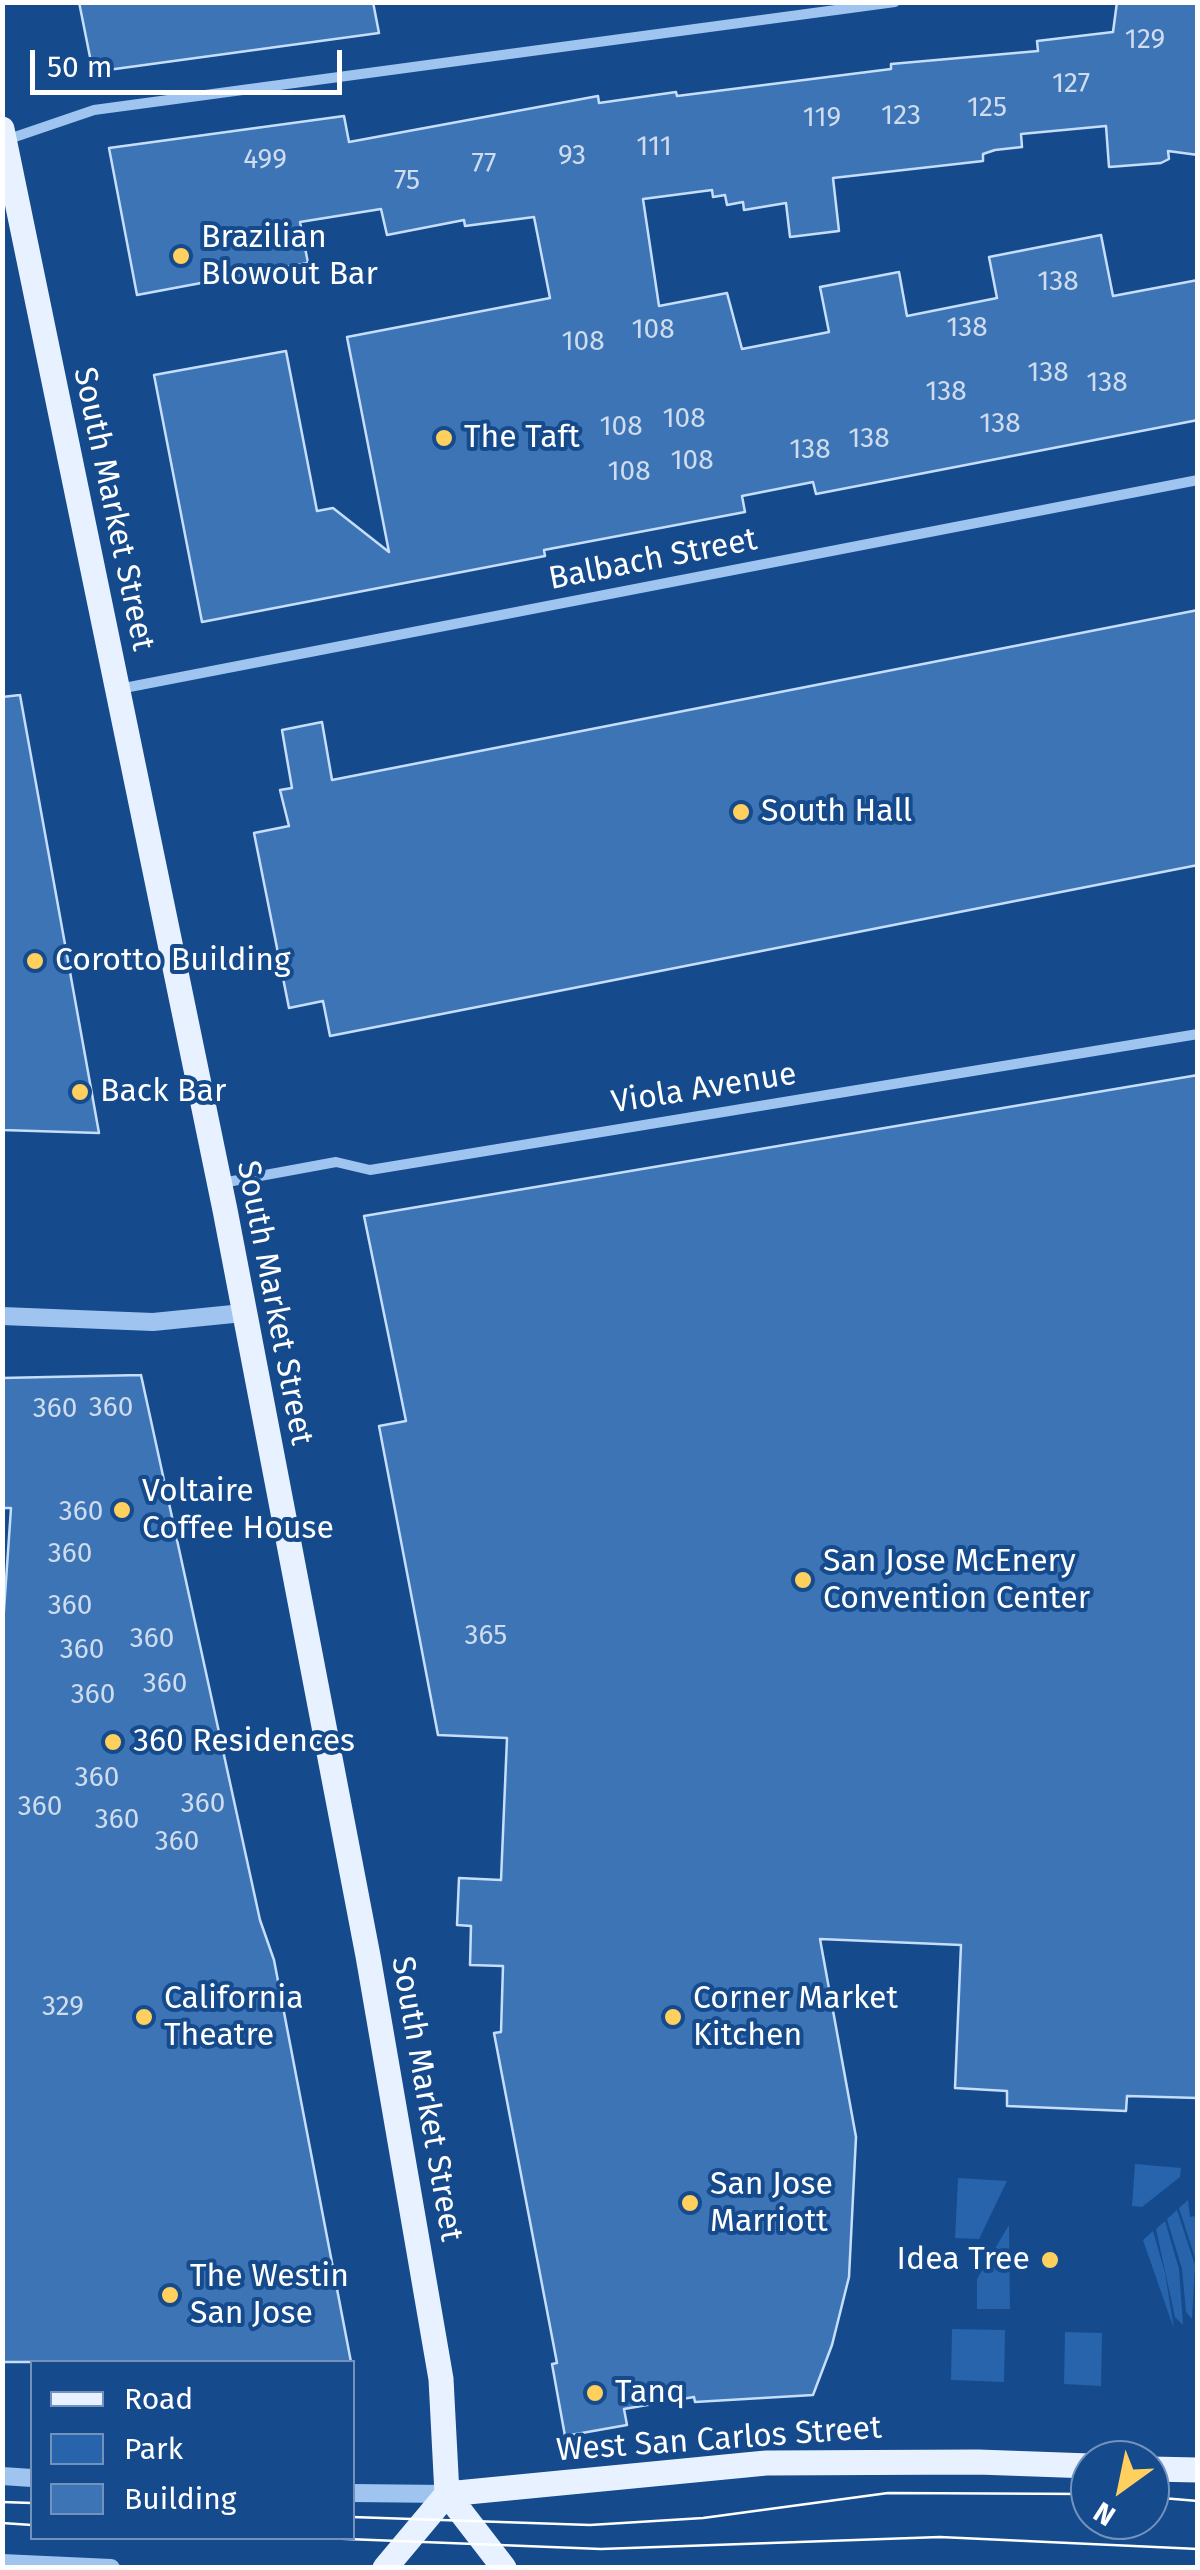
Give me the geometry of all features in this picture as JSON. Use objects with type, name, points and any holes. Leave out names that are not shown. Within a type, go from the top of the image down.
[{"type":"main road","name":"South Market Street","points":[[4,137],[220,1183],[368,1956],[441,2379],[447,2494]]},
{"type":"main road","name":"West San Carlos Street","points":[[447,2494],[766,2463],[958,2461],[1070,2465]]},
{"type":"main road","points":[[1170,2469],[1198,2470]]},
{"type":"main road","points":[[385,2568],[447,2494],[504,2568]]},
{"type":"street","points":[[4,137],[94,110],[895,2]]},
{"type":"street","name":"Balbach Street","points":[[118,690],[1198,480]]},
{"type":"street","name":"Viola Avenue","points":[[220,1183],[336,1162],[370,1170],[1198,1034]]},
{"type":"street","points":[[2,1316],[153,1322],[242,1313]]},
{"type":"street","points":[[2,2476],[30,2478]]},
{"type":"street","name":"West San Carlos Street","points":[[355,2493],[447,2494]]},
{"type":"street","points":[[2,2563],[112,2568]]},
{"type":"green space","points":[[1135,2164],[1181,2168],[1180,2177],[1142,2207],[1132,2206]]},
{"type":"green space","points":[[958,2178],[1007,2181],[979,2239],[955,2238]]},
{"type":"green space","points":[[1188,2200],[1190,2217],[1194,2216],[1197,2224],[1197,2264],[1179,2208]]},
{"type":"green space","points":[[1177,2210],[1195,2265],[1192,2319],[1186,2312],[1182,2269],[1167,2219]]},
{"type":"green space","points":[[1165,2221],[1179,2269],[1183,2325],[1175,2317],[1156,2229]]},
{"type":"green space","points":[[1009,2225],[1010,2309],[977,2309],[977,2279]]},
{"type":"green space","points":[[1153,2231],[1165,2273],[1174,2329],[1143,2240]]},
{"type":"green space","points":[[952,2329],[1005,2330],[1004,2382],[951,2380]]},
{"type":"green space","points":[[1065,2332],[1102,2333],[1101,2386],[1064,2384]]},
{"type":"building","points":[[79,2],[373,2],[379,33],[93,72]]},
{"type":"building","points":[[1117,2],[1198,2],[1198,155],[1168,151],[1169,159],[1161,163],[1109,167],[1106,126],[1021,134],[1022,147],[983,154],[983,161],[833,178],[839,231],[790,237],[786,203],[744,210],[743,202],[727,205],[725,195],[713,197],[712,190],[643,199],[659,306],[727,293],[742,349],[829,332],[820,287],[899,272],[907,316],[997,298],[989,257],[1101,235],[1113,296],[1198,280],[1198,420],[816,494],[813,482],[742,496],[745,512],[544,550],[545,556],[202,622],[154,375],[286,351],[317,511],[333,508],[389,552],[347,337],[550,298],[534,217],[465,226],[464,220],[387,235],[381,209],[300,222],[308,263],[137,295],[109,148],[344,116],[349,142],[598,96],[599,103],[676,92],[677,96],[891,69],[891,64],[1038,51],[1037,41],[1113,32]]},
{"type":"building","name":"South Hall","points":[[1198,610],[1198,865],[330,1036],[323,1001],[289,1008],[254,833],[289,826],[280,790],[292,788],[282,730],[322,722],[332,780]]},
{"type":"building","points":[[20,695],[99,1133],[2,1130],[2,697]]},
{"type":"building","name":"San Jose McEnery Convention Center","points":[[1198,1075],[1198,2098],[1127,2096],[1126,2111],[1007,2106],[1007,2091],[955,2088],[961,1945],[820,1939],[856,2137],[849,2277],[832,2345],[813,2395],[695,2402],[694,2397],[624,2409],[627,2425],[565,2436],[552,2364],[557,2363],[494,2033],[501,2032],[503,1966],[470,1965],[471,1926],[457,1925],[459,1878],[501,1880],[507,1738],[438,1735],[379,1426],[406,1421],[364,1216]]},
{"type":"building","points":[[141,1375],[260,1920],[274,1960],[351,2360],[2,2362],[2,1639],[11,1508],[2,1508],[2,1378]]},
{"type":"tram line","points":[[355,2517],[590,2525],[703,2518],[888,2493],[1070,2494]]},
{"type":"tram line","points":[[1170,2499],[1198,2501]]},
{"type":"tram line","points":[[2,2502],[30,2503]]},
{"type":"tram line","points":[[2,2523],[30,2525]]},
{"type":"tram line","points":[[355,2539],[601,2549],[940,2537],[1198,2549]]},
{"type":"place","name":"Brazilian Blowout Bar","points":[[181,256]]},
{"type":"place","name":"The Taft","points":[[444,438]]},
{"type":"place","name":"South Hall","points":[[741,812]]},
{"type":"place","name":"Corotto Building","points":[[35,961]]},
{"type":"place","name":"Back Bar","points":[[80,1092]]},
{"type":"place","name":"Voltaire Coffee House","points":[[122,1510]]},
{"type":"place","name":"San Jose McEnery Convention Center","points":[[803,1580]]},
{"type":"place","name":"360 Residences","points":[[113,1742]]},
{"type":"place","name":"California Theatre","points":[[144,2017]]},
{"type":"place","name":"Corner Market Kitchen","points":[[673,2017]]},
{"type":"place","name":"San Jose Marriott","points":[[690,2203]]},
{"type":"place","name":"Idea Tree","points":[[1050,2260]]},
{"type":"place","name":"The Westin San Jose","points":[[170,2295]]},
{"type":"place","name":"Tanq","points":[[595,2393]]}]
